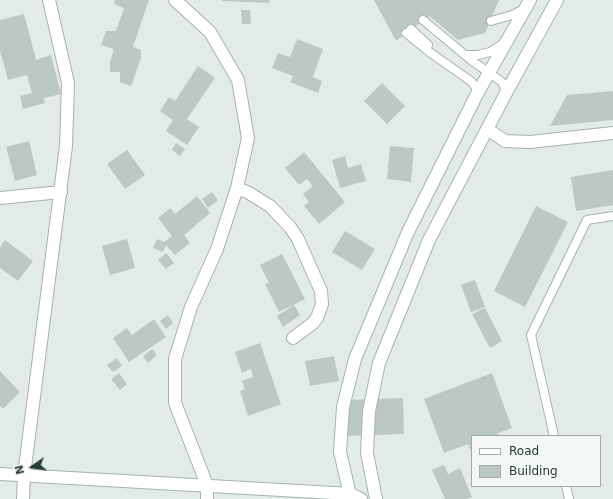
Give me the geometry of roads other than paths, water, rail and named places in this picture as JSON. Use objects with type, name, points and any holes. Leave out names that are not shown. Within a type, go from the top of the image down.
[{"type":"street","points":[[23,499],[24,475],[66,146],[68,83],[49,0]]},
{"type":"street","points":[[175,0],[210,32],[238,80],[248,138],[237,188],[218,249],[191,307],[175,359],[175,403],[207,485],[207,499]]},
{"type":"street","points":[[376,499],[366,452],[369,411],[380,363],[429,240],[506,93],[557,0]]},
{"type":"street","points":[[0,474],[207,485],[355,497],[340,452],[342,408],[355,359],[408,232],[477,94],[528,4]]},
{"type":"street","points":[[487,129],[504,141],[530,142],[613,133]]},
{"type":"street","points":[[237,188],[260,199],[270,206],[290,227],[298,239],[321,291],[322,304],[317,318],[313,323],[293,338]]},
{"type":"street","points":[[0,198],[61,192]]},
{"type":"lane","points":[[491,21],[512,15],[528,4]]},
{"type":"lane","points":[[423,20],[502,82],[506,93]]},
{"type":"lane","points":[[409,31],[472,82],[477,90],[477,94]]},
{"type":"lane","points":[[466,55],[478,55],[490,52],[508,40]]},
{"type":"lane","points":[[554,435],[531,335],[587,220],[613,216]]},
{"type":"lane","points":[[566,487],[569,499]]}]
